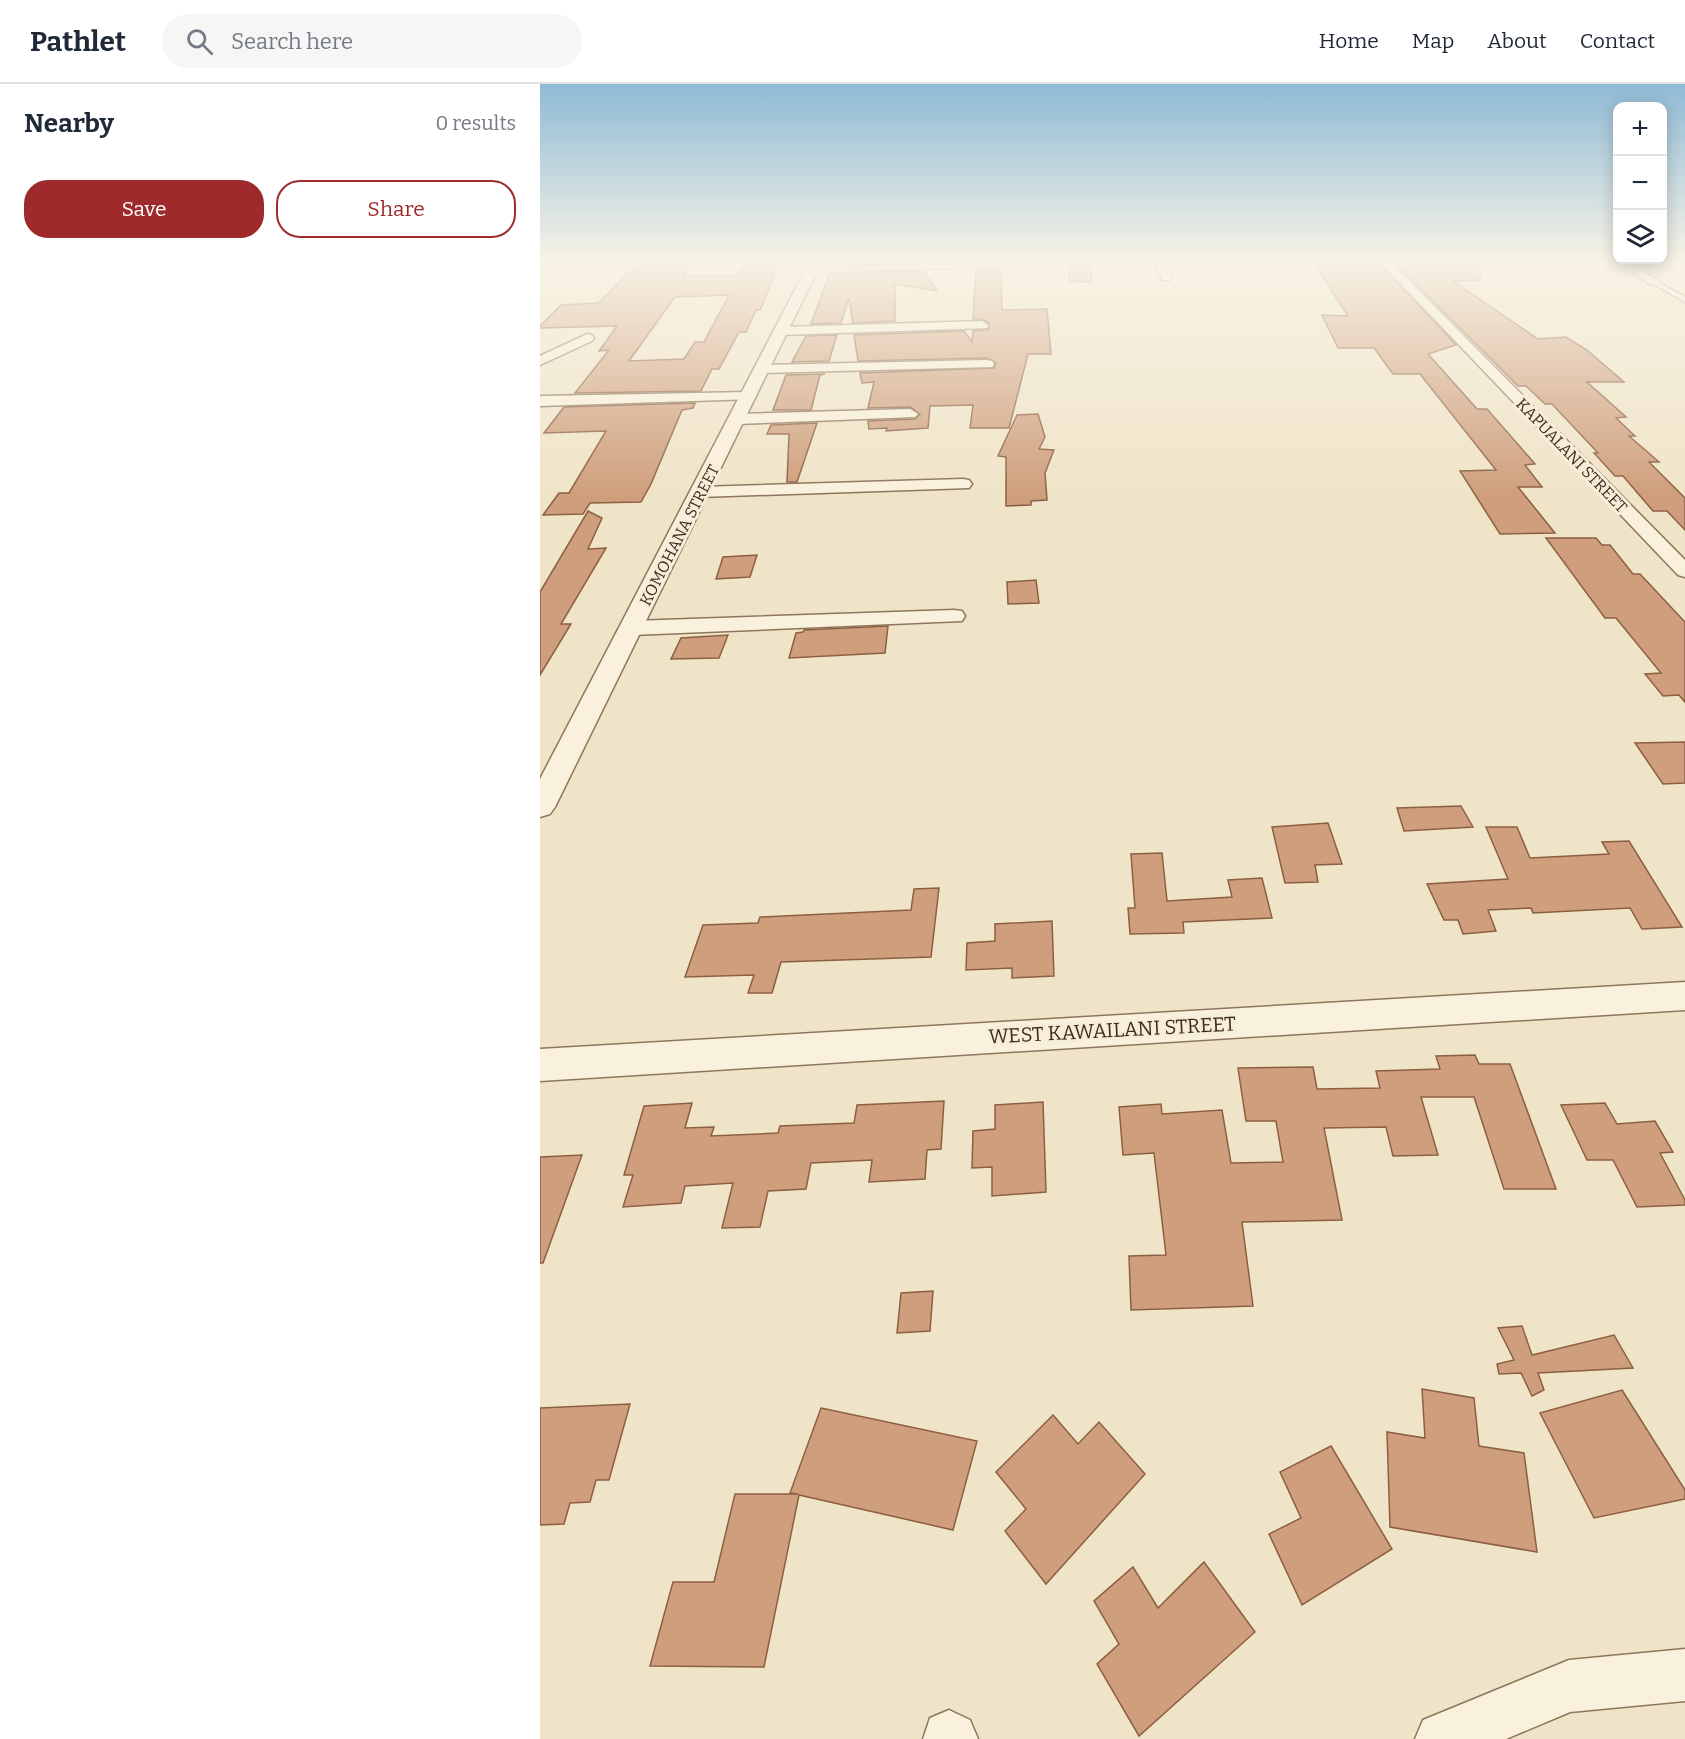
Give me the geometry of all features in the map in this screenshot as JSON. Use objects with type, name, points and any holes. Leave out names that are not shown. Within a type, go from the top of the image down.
[{"type":"street","points":[[540,362],[587,338]]},
{"type":"street","name":"KOMOHANA STREET","points":[[540,807],[749,396],[781,338]]},
{"type":"street","name":"KAPUALANI STREET","points":[[1459,338],[1685,571]]},
{"type":"street","points":[[763,369],[987,364]]},
{"type":"street","points":[[540,401],[749,396]]},
{"type":"street","points":[[738,419],[910,414]]},
{"type":"street","points":[[700,492],[963,484]]},
{"type":"street","points":[[632,628],[954,616]]},
{"type":"street","name":"WEST KAWAILANI STREET","points":[[540,1065],[1685,996]]},
{"type":"street","points":[[1442,1739],[1569,1686],[1685,1675]]},
{"type":"building","points":[[608,338],[645,338],[629,361],[684,359],[695,342],[704,342],[706,338],[736,338],[719,369],[712,369],[701,391],[575,393],[609,350],[599,351]]},
{"type":"building","points":[[805,338],[836,338],[829,361],[792,362]]},
{"type":"building","points":[[854,338],[969,338],[972,342],[972,338],[1050,338],[1051,354],[1028,354],[1009,428],[970,428],[973,405],[930,406],[928,428],[886,431],[887,428],[869,429],[868,421],[915,419],[920,414],[910,407],[868,408],[874,382],[862,383],[860,373],[994,368],[996,363],[987,358],[858,361]]},
{"type":"building","points":[[1333,338],[1450,338],[1456,345],[1428,354],[1477,409],[1487,409],[1535,464],[1525,465],[1542,487],[1518,487],[1555,533],[1500,534],[1460,471],[1496,470],[1420,374],[1393,374],[1374,348],[1338,348]]},
{"type":"building","points":[[1470,338],[1568,338],[1587,350],[1624,382],[1587,382],[1626,417],[1616,418],[1635,436],[1629,436],[1659,462],[1649,462],[1685,498],[1685,530],[1667,511],[1653,511],[1623,476],[1615,476],[1594,453],[1598,453],[1552,404],[1545,404],[1526,386],[1518,386]]},
{"type":"building","points":[[825,374],[820,375],[811,410],[773,410],[786,375]]},
{"type":"building","points":[[695,403],[693,408],[682,410],[651,484],[641,502],[590,503],[583,514],[543,515],[559,493],[569,493],[606,431],[544,433],[564,407]]},
{"type":"building","points":[[1038,414],[1045,437],[1039,449],[1054,450],[1045,473],[1047,500],[1031,501],[1031,505],[1006,506],[1006,457],[998,456],[1017,415]]},
{"type":"building","points":[[817,423],[797,482],[787,482],[789,434],[767,434],[771,425]]},
{"type":"building","points":[[588,511],[602,518],[588,549],[606,548],[561,624],[571,624],[540,675],[540,592]]},
{"type":"building","points":[[1546,538],[1596,538],[1602,545],[1610,545],[1633,574],[1640,574],[1685,622],[1685,702],[1679,695],[1663,696],[1645,674],[1661,673],[1616,618],[1605,618]]},
{"type":"building","points":[[757,555],[750,577],[716,579],[723,557]]},
{"type":"building","points":[[1036,580],[1039,603],[1008,604],[1007,582]]},
{"type":"building","points":[[888,626],[885,653],[789,658],[796,633],[804,630]]},
{"type":"building","points":[[728,635],[719,658],[671,659],[681,638]]},
{"type":"building","points":[[1685,742],[1685,783],[1663,784],[1635,743]]},
{"type":"building","points":[[1461,806],[1473,827],[1404,831],[1397,808]]},
{"type":"building","points":[[1328,823],[1342,864],[1315,865],[1318,882],[1285,883],[1272,827]]},
{"type":"building","points":[[1486,827],[1517,827],[1530,858],[1609,854],[1602,842],[1629,841],[1682,927],[1642,929],[1630,908],[1533,913],[1531,908],[1488,910],[1496,931],[1463,934],[1458,920],[1444,920],[1427,884],[1508,879]]},
{"type":"building","points":[[1162,853],[1167,901],[1232,897],[1228,880],[1262,878],[1272,918],[1183,922],[1184,933],[1130,934],[1128,908],[1135,908],[1131,854]]},
{"type":"building","points":[[939,888],[931,957],[781,962],[772,993],[748,993],[754,975],[685,977],[703,925],[758,923],[760,917],[911,910],[914,889]]},
{"type":"building","points":[[1052,921],[1054,976],[1012,978],[1012,968],[966,970],[967,943],[995,941],[995,924]]},
{"type":"building","points":[[1475,1055],[1479,1064],[1510,1064],[1556,1189],[1504,1189],[1474,1097],[1421,1097],[1438,1155],[1393,1156],[1386,1127],[1324,1128],[1342,1220],[1242,1222],[1253,1306],[1131,1310],[1129,1256],[1166,1255],[1154,1153],[1123,1155],[1119,1107],[1161,1104],[1162,1114],[1222,1110],[1231,1163],[1283,1162],[1276,1121],[1246,1121],[1238,1068],[1313,1067],[1317,1089],[1380,1088],[1376,1071],[1440,1069],[1436,1056]]},
{"type":"building","points":[[944,1101],[941,1149],[927,1150],[925,1179],[869,1182],[872,1160],[811,1163],[806,1189],[768,1191],[760,1227],[722,1228],[733,1183],[685,1186],[681,1203],[623,1207],[633,1175],[624,1175],[644,1106],[692,1103],[685,1128],[714,1127],[711,1136],[778,1133],[780,1126],[854,1123],[857,1105]]},
{"type":"building","points":[[1043,1102],[1046,1192],[992,1196],[992,1167],[972,1168],[973,1131],[995,1129],[995,1105]]},
{"type":"building","points":[[1605,1103],[1617,1124],[1655,1121],[1673,1152],[1660,1153],[1685,1200],[1685,1205],[1637,1207],[1613,1160],[1587,1160],[1561,1105]]},
{"type":"building","points":[[582,1155],[543,1263],[540,1263],[540,1157]]},
{"type":"building","points":[[933,1291],[930,1331],[897,1333],[901,1293]]},
{"type":"building","points":[[1522,1326],[1532,1355],[1614,1335],[1633,1368],[1538,1373],[1544,1390],[1532,1396],[1521,1373],[1499,1374],[1497,1364],[1514,1360],[1498,1328]]},
{"type":"building","points":[[1422,1389],[1474,1398],[1479,1446],[1524,1453],[1537,1552],[1390,1527],[1387,1432],[1425,1438]]},
{"type":"building","points":[[1622,1390],[1685,1490],[1685,1499],[1594,1518],[1540,1413]]},
{"type":"building","points":[[630,1404],[609,1480],[596,1480],[590,1502],[570,1503],[564,1524],[540,1525],[540,1408]]},
{"type":"building","points":[[821,1408],[977,1441],[953,1530],[799,1495],[764,1667],[650,1666],[673,1582],[714,1582],[735,1494],[798,1494],[790,1493]]},
{"type":"building","points":[[1053,1415],[1078,1444],[1099,1422],[1145,1474],[1046,1584],[1005,1531],[1026,1509],[996,1472]]},
{"type":"building","points":[[1331,1446],[1392,1549],[1302,1605],[1269,1534],[1301,1518],[1280,1472]]},
{"type":"building","points":[[1204,1562],[1255,1632],[1139,1736],[1097,1664],[1119,1644],[1094,1601],[1133,1567],[1158,1608]]}]
